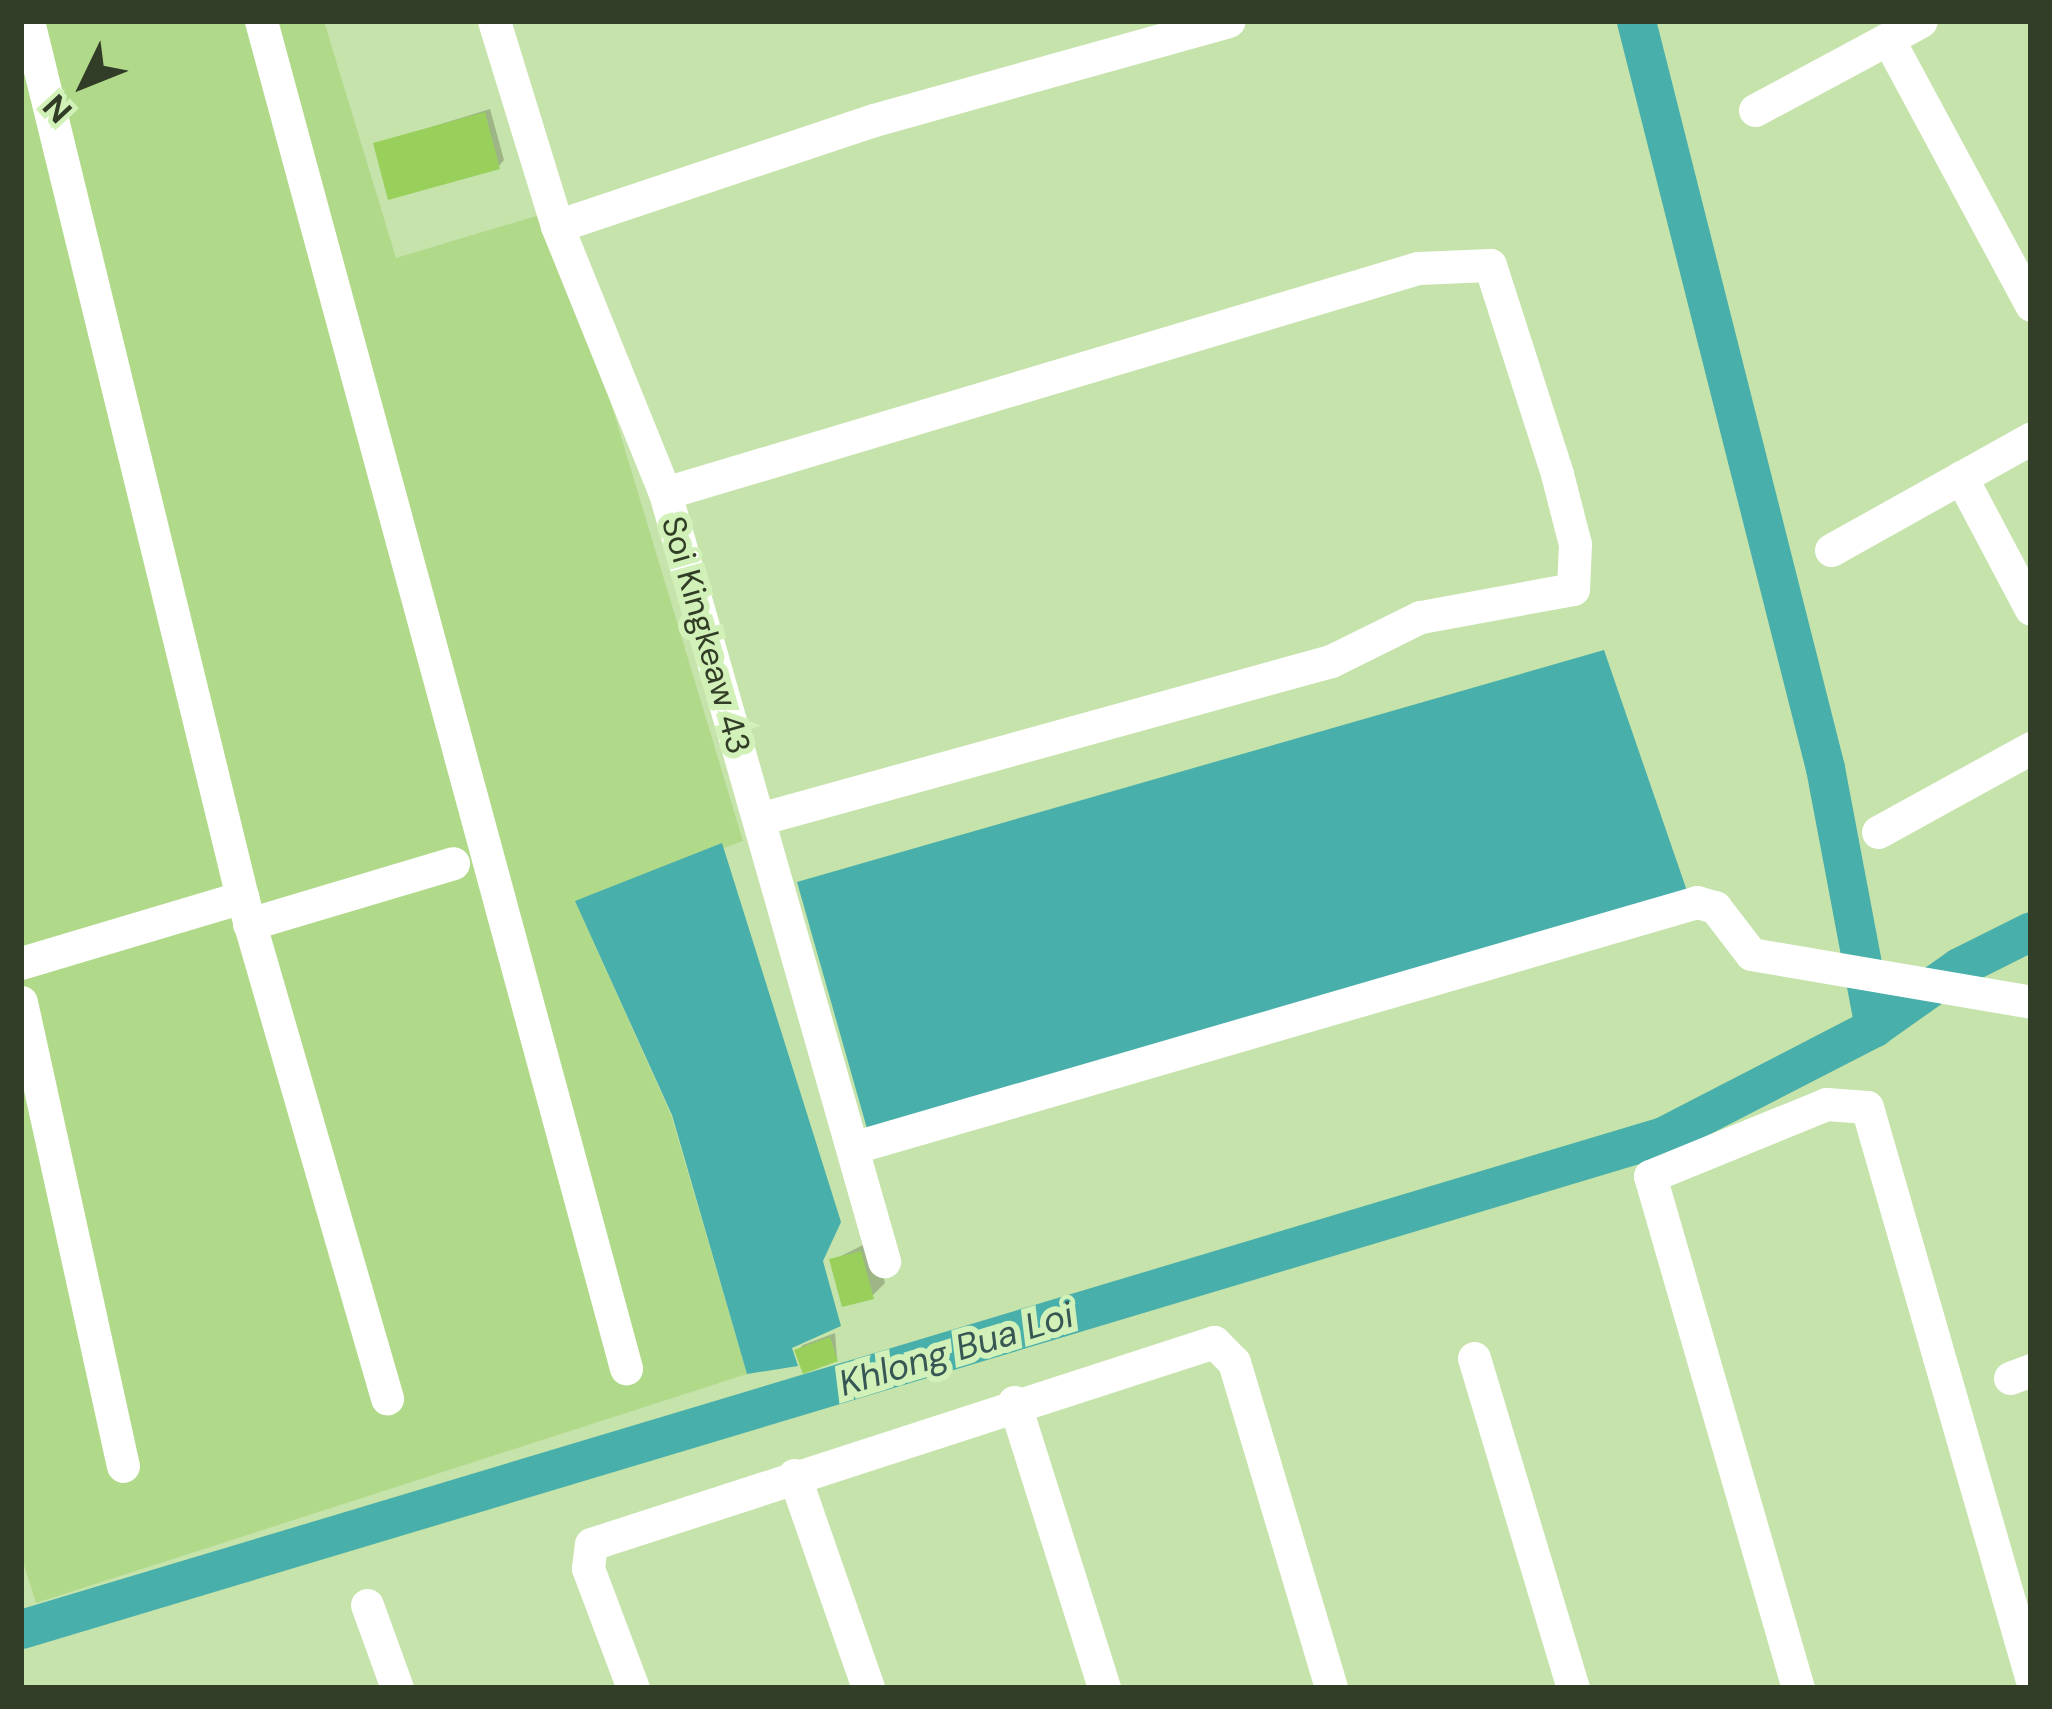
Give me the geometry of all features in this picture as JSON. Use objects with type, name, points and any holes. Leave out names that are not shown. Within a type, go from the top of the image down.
[{"type":"street","points":[[28,21],[246,911],[387,1398]]},
{"type":"street","points":[[261,21],[626,1368]]},
{"type":"street","name":"Soi Kingkeaw 43","points":[[494,21],[557,226],[665,494],[884,1261]]},
{"type":"street","points":[[557,226],[874,120],[1228,21]]},
{"type":"street","points":[[1755,110],[1921,21]]},
{"type":"street","points":[[1888,39],[2031,305]]},
{"type":"street","points":[[665,494],[1418,268],[1490,266],[1557,474],[1575,544],[1573,590],[1420,617],[1331,662],[760,819]]},
{"type":"street","points":[[1831,550],[2031,438]]},
{"type":"street","points":[[1961,477],[2031,609]]},
{"type":"street","points":[[1878,832],[2031,748]]},
{"type":"street","points":[[21,963],[453,863]]},
{"type":"street","points":[[855,1147],[1697,902],[1715,907],[1737,943],[1766,958],[1973,988],[2031,1002]]},
{"type":"street","points":[[21,1002],[123,1466]]},
{"type":"street","points":[[1798,1688],[1650,1176],[1826,1104],[1867,1107],[2031,1677]]},
{"type":"street","points":[[633,1688],[588,1568],[591,1544],[1014,1402],[1224,1345],[1331,1688]]},
{"type":"street","points":[[1474,1358],[1573,1688]]},
{"type":"street","points":[[1014,1402],[1104,1688]]},
{"type":"street","points":[[794,1475],[868,1688]]},
{"type":"street","points":[[367,1604],[398,1688]]},
{"type":"green space","points":[[21,21],[324,21],[396,258],[553,211],[743,841],[575,901],[671,1115],[747,1374],[36,1603],[21,1555]]},
{"type":"water","points":[[1604,650],[1687,891],[868,1132],[797,882]]},
{"type":"water","points":[[722,843],[841,1222],[823,1261],[841,1326],[792,1348],[798,1366],[747,1374],[672,1115],[575,901]]},
{"type":"building","points":[[485,112],[500,169],[388,200],[373,143]]},
{"type":"building","points":[[861,1251],[874,1299],[842,1307],[829,1259]]},
{"type":"building","points":[[830,1337],[838,1361],[803,1374],[794,1350]]},
{"type":"waterway","points":[[1636,21],[1825,768],[1874,1027]]},
{"type":"waterway","name":"Khlong Bua Loi","points":[[21,1629],[1663,1136],[1874,1027],[1959,967],[2031,931]]}]
